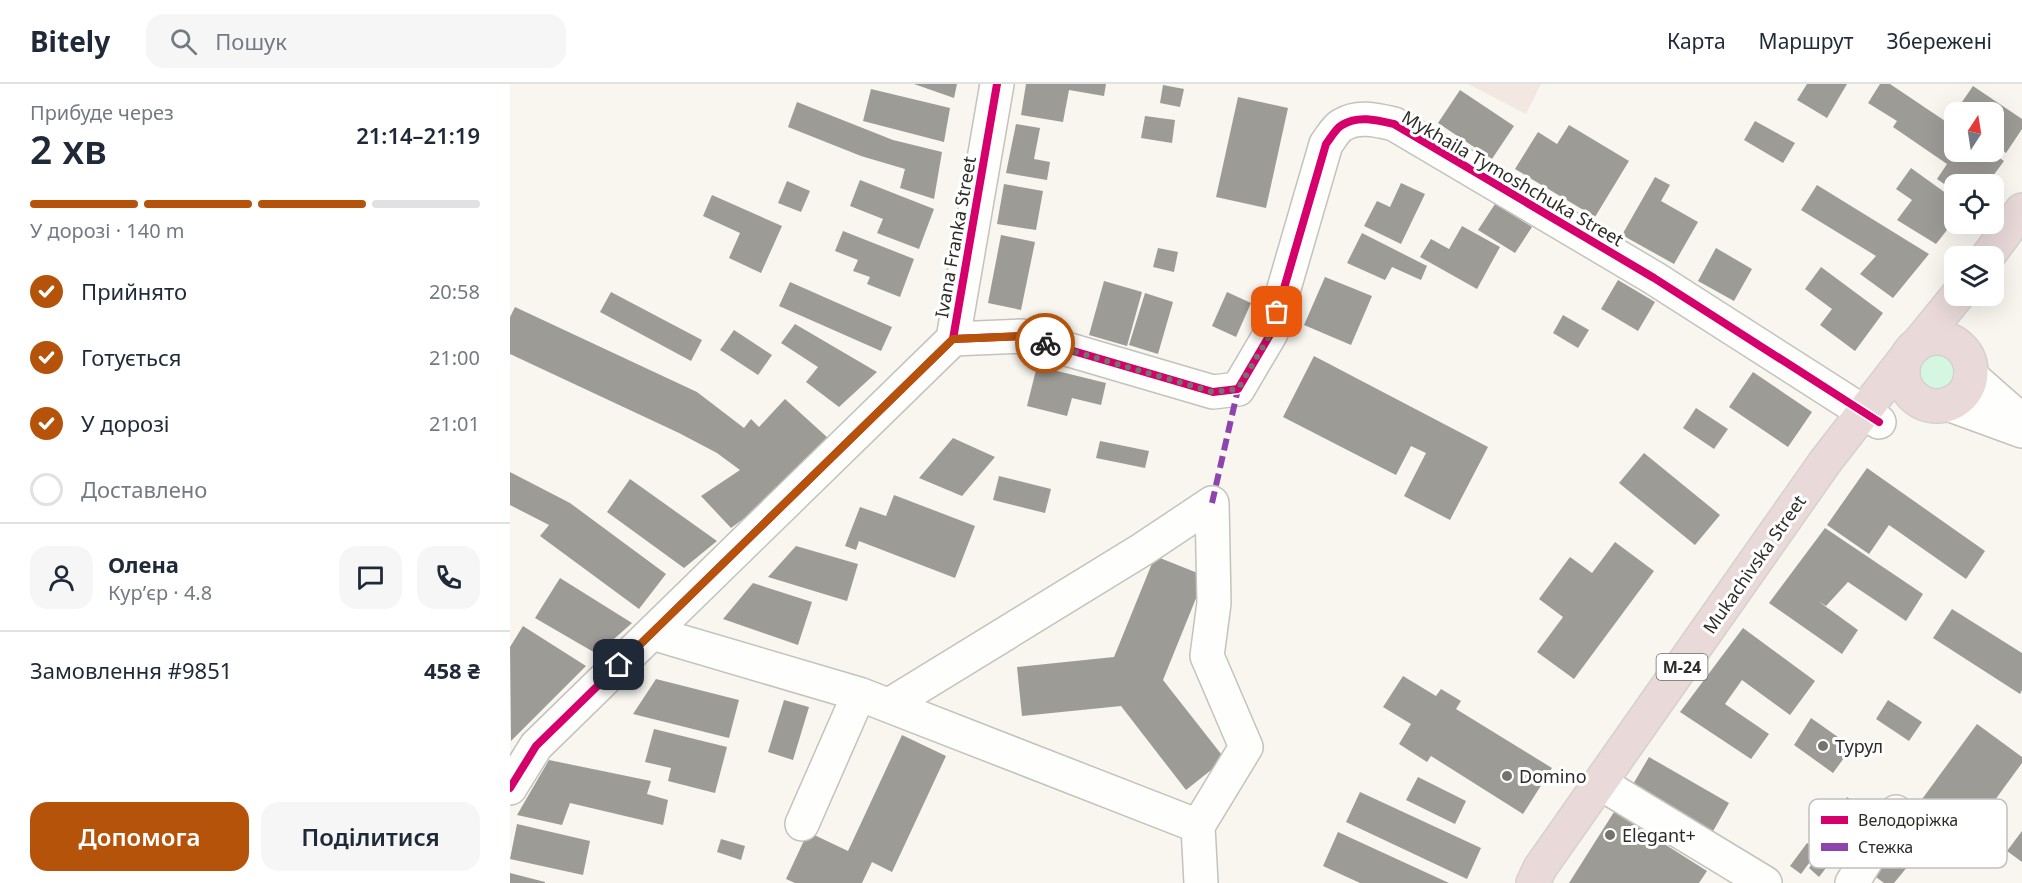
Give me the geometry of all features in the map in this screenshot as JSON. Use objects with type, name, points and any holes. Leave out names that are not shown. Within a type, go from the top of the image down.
[{"type":"highway","points":[[1995,246],[2022,210]]},
{"type":"highway","name":"Mukachivska Street","points":[[1533,883],[1540,868],[1834,452],[1872,417],[1912,350],[1949,306]]},
{"type":"highway","points":[[1966,306],[1969,366],[1965,392],[1937,404],[1911,394],[1905,385],[1904,365],[1912,350],[1927,340],[1939,338],[1960,347],[1969,366]]},
{"type":"highway","name":"Mukachivska Street","points":[[1872,417],[1937,404]]},
{"type":"street","name":"Ivana Franka Street","points":[[510,788],[536,746],[953,339],[997,84]]},
{"type":"street","name":"Mykhaila Tymoshchuka Street","points":[[953,339],[1022,336],[1213,392],[1238,389],[1271,333],[1326,144],[1340,126],[1352,120],[1371,118],[1394,124],[1644,272],[1872,417]]},
{"type":"street","points":[[1969,366],[2022,421]]},
{"type":"street","points":[[1937,404],[2022,431]]},
{"type":"street","points":[[802,824],[874,699],[1143,549],[1212,503],[1214,603],[1207,656],[1246,747],[1198,826],[1201,883]]},
{"type":"street","points":[[652,633],[874,699],[1198,826]]},
{"type":"street","points":[[1600,783],[1765,883]]},
{"type":"street","points":[[1852,883],[1861,868]]},
{"type":"shaded area","points":[[1468,84],[1541,84],[1526,114]]},
{"type":"green space","points":[[1938,355],[1950,360],[1955,372],[1950,384],[1938,389],[1926,384],[1921,372],[1926,360]]},
{"type":"building","points":[[914,84],[957,84],[954,98]]},
{"type":"building","points":[[1026,84],[1106,84],[1104,96],[1069,90],[1063,122],[1021,115]]},
{"type":"building","points":[[1807,84],[1847,84],[1827,118],[1797,100]]},
{"type":"building","points":[[1880,84],[1890,84],[1944,120],[1944,162],[1893,127],[1897,121],[1868,103]]},
{"type":"building","points":[[1163,85],[1184,89],[1180,107],[1160,103]]},
{"type":"building","points":[[1973,86],[1997,102],[1962,102]]},
{"type":"building","points":[[871,89],[950,108],[944,142],[863,121]]},
{"type":"building","points":[[1460,90],[1514,126],[1492,159],[1438,123]]},
{"type":"building","points":[[1238,97],[1288,108],[1266,208],[1216,197]]},
{"type":"building","points":[[797,102],[893,140],[942,152],[934,199],[900,188],[905,169],[861,156],[788,127]]},
{"type":"building","points":[[2004,107],[2022,119],[2022,129],[2006,153],[2004,152]]},
{"type":"building","points":[[1145,116],[1175,120],[1172,143],[1141,138]]},
{"type":"building","points":[[1755,121],[1795,143],[1783,163],[1744,140]]},
{"type":"building","points":[[1016,124],[1040,128],[1034,159],[1050,162],[1047,180],[1006,173]]},
{"type":"building","points":[[1569,125],[1629,161],[1595,217],[1515,169],[1538,132],[1557,144]]},
{"type":"building","points":[[1944,162],[2003,162],[1994,174],[1944,174],[1944,184],[1937,179],[1947,164]]},
{"type":"building","points":[[1911,168],[1944,192],[1944,234],[1936,244],[1897,220],[1912,200],[1896,189]]},
{"type":"building","points":[[1655,177],[1670,185],[1661,201],[1698,222],[1674,264],[1622,235]]},
{"type":"building","points":[[860,180],[934,209],[919,249],[877,233],[883,219],[850,206]]},
{"type":"building","points":[[787,181],[810,191],[801,212],[778,203]]},
{"type":"building","points":[[1401,183],[1425,194],[1401,244],[1364,226],[1377,201],[1390,207]]},
{"type":"building","points":[[1004,184],[1043,191],[1036,230],[997,224]]},
{"type":"building","points":[[1817,185],[1929,254],[1893,298],[1860,274],[1876,256],[1801,210]]},
{"type":"building","points":[[712,195],[782,226],[761,273],[729,258],[740,233],[703,216]]},
{"type":"building","points":[[1495,204],[1532,227],[1515,253],[1478,230]]},
{"type":"building","points":[[1462,226],[1500,247],[1477,289],[1420,257],[1431,239],[1449,249]]},
{"type":"building","points":[[843,231],[914,259],[900,297],[867,284],[870,277],[853,271],[858,260],[835,251]]},
{"type":"building","points":[[1362,233],[1427,266],[1421,280],[1392,267],[1385,280],[1347,263]]},
{"type":"building","points":[[1001,235],[1035,242],[1021,310],[988,303]]},
{"type":"building","points":[[1158,248],[1178,252],[1174,272],[1153,267]]},
{"type":"building","points":[[1716,248],[1752,269],[1734,301],[1698,281]]},
{"type":"building","points":[[1821,267],[1883,313],[1855,351],[1820,325],[1832,309],[1805,289]]},
{"type":"building","points":[[1325,277],[1372,296],[1351,345],[1304,325]]},
{"type":"building","points":[[1618,280],[1655,302],[1638,331],[1601,309]]},
{"type":"building","points":[[1104,281],[1142,292],[1127,346],[1089,335]]},
{"type":"building","points":[[790,282],[892,327],[881,351],[779,306]]},
{"type":"building","points":[[611,292],[702,340],[691,361],[600,312]]},
{"type":"building","points":[[1227,292],[1251,303],[1236,337],[1212,326]]},
{"type":"building","points":[[1145,293],[1173,302],[1158,354],[1129,345]]},
{"type":"building","points":[[515,307],[697,392],[744,428],[751,419],[759,427],[785,399],[828,438],[803,467],[770,499],[731,528],[701,496],[740,470],[717,453],[679,433],[510,354],[510,317]]},
{"type":"building","points":[[1563,315],[1589,330],[1578,348],[1553,333]]},
{"type":"building","points":[[795,324],[877,372],[839,407],[806,382],[818,367],[781,343]]},
{"type":"building","points":[[734,330],[772,355],[758,375],[720,350]]},
{"type":"building","points":[[1314,356],[1488,447],[1450,520],[1404,496],[1426,453],[1411,446],[1396,475],[1283,417]]},
{"type":"building","points":[[1037,366],[1106,383],[1101,405],[1072,398],[1067,416],[1027,406]]},
{"type":"building","points":[[1753,372],[1812,412],[1788,447],[1729,407]]},
{"type":"building","points":[[1696,408],[1728,429],[1714,449],[1683,428]]},
{"type":"building","points":[[953,438],[995,457],[962,496],[919,478]]},
{"type":"building","points":[[1100,441],[1149,451],[1145,468],[1096,458]]},
{"type":"building","points":[[1644,453],[1720,515],[1695,545],[1619,483]]},
{"type":"building","points":[[1867,468],[1985,551],[1966,579],[1889,525],[1869,554],[1827,525]]},
{"type":"building","points":[[510,472],[570,503],[666,574],[639,609],[540,536],[549,525],[510,505]]},
{"type":"building","points":[[999,476],[1051,489],[1045,513],[993,500]]},
{"type":"building","points":[[630,479],[717,541],[684,568],[607,512]]},
{"type":"building","points":[[894,495],[975,526],[955,578],[859,541],[856,550],[845,546],[860,507],[886,516]]},
{"type":"building","points":[[1825,528],[1923,594],[1906,621],[1848,582],[1826,606],[1818,601],[1858,630],[1842,654],[1769,603]]},
{"type":"building","points":[[1615,542],[1654,571],[1574,679],[1537,652],[1563,617],[1539,599],[1570,557],[1592,573]]},
{"type":"building","points":[[796,546],[858,564],[847,601],[768,577]]},
{"type":"building","points":[[1155,556],[1205,576],[1163,680],[1225,759],[1186,790],[1121,706],[1022,716],[1017,667],[1114,657]]},
{"type":"building","points":[[560,578],[632,623],[597,654],[535,618]]},
{"type":"building","points":[[753,583],[812,602],[798,645],[723,619]]},
{"type":"building","points":[[1952,609],[2022,653],[2022,690],[2020,694],[1933,638]]},
{"type":"building","points":[[523,626],[586,666],[511,741],[510,647]]},
{"type":"building","points":[[1743,628],[1815,681],[1790,715],[1742,680],[1725,704],[1769,734],[1751,759],[1680,712]]},
{"type":"building","points":[[1403,676],[1436,696],[1441,689],[1461,701],[1456,709],[1552,768],[1523,814],[1431,756],[1427,762],[1399,744],[1411,724],[1383,707]]},
{"type":"building","points":[[656,679],[739,700],[729,738],[633,714]]},
{"type":"building","points":[[784,700],[809,707],[793,760],[768,752]]},
{"type":"building","points":[[1888,700],[1922,722],[1909,741],[1876,719]]},
{"type":"building","name":"Турул","points":[[1811,718],[1852,747],[1833,773],[1794,745]]},
{"type":"building","points":[[1977,724],[2022,757],[2022,763],[1996,799],[1922,799]]},
{"type":"building","points":[[654,729],[727,747],[715,793],[668,781],[671,768],[645,762]]},
{"type":"building","points":[[902,735],[946,756],[892,872],[872,862],[862,883],[795,883],[786,879],[808,832],[848,851]]},
{"type":"building","points":[[1649,757],[1729,803],[1712,833],[1632,786]]},
{"type":"building","points":[[549,760],[651,781],[647,794],[668,800],[663,825],[570,803],[562,825],[517,815]]},
{"type":"building","points":[[1418,777],[1466,801],[1455,824],[1406,800]]},
{"type":"building","points":[[1360,792],[1481,848],[1467,879],[1346,822]]},
{"type":"building","points":[[1614,812],[1707,871],[1699,883],[1569,883]]},
{"type":"building","points":[[517,824],[590,841],[583,875],[510,859]]},
{"type":"building","points":[[2022,831],[2022,862],[2007,851]]},
{"type":"building","points":[[1338,832],[1449,883],[1360,883],[1323,866]]},
{"type":"building","points":[[721,839],[745,846],[741,860],[717,852]]},
{"type":"building","points":[[1807,843],[1809,844],[1809,863],[1801,874],[1790,866]]},
{"type":"building","points":[[1809,868],[1826,868],[1819,877]]},
{"type":"building","points":[[1877,868],[1906,868],[1894,883],[1884,883],[1872,874]]},
{"type":"building","points":[[510,873],[545,882],[545,883],[510,883]]},
{"type":"marked path","points":[[1212,503],[1238,389]]},
{"type":"cycle path","points":[[510,788],[536,746],[953,339],[997,84]]},
{"type":"cycle path","points":[[953,339],[1022,336],[1213,392],[1238,389],[1271,333],[1326,144],[1342,125],[1354,120],[1368,119],[1394,124],[1654,278],[1879,422]]},
{"type":"way so far","points":[[1045,343],[1213,392],[1226,391],[1238,389],[1271,333],[1277,312]]},
{"type":"place","name":"Турул","points":[[1823,746]]},
{"type":"place","name":"Domino","points":[[1507,776]]},
{"type":"place","name":"Elegant+","points":[[1610,835]]},
{"type":"route","points":[[619,665],[953,339],[1022,336],[1045,343]]}]
